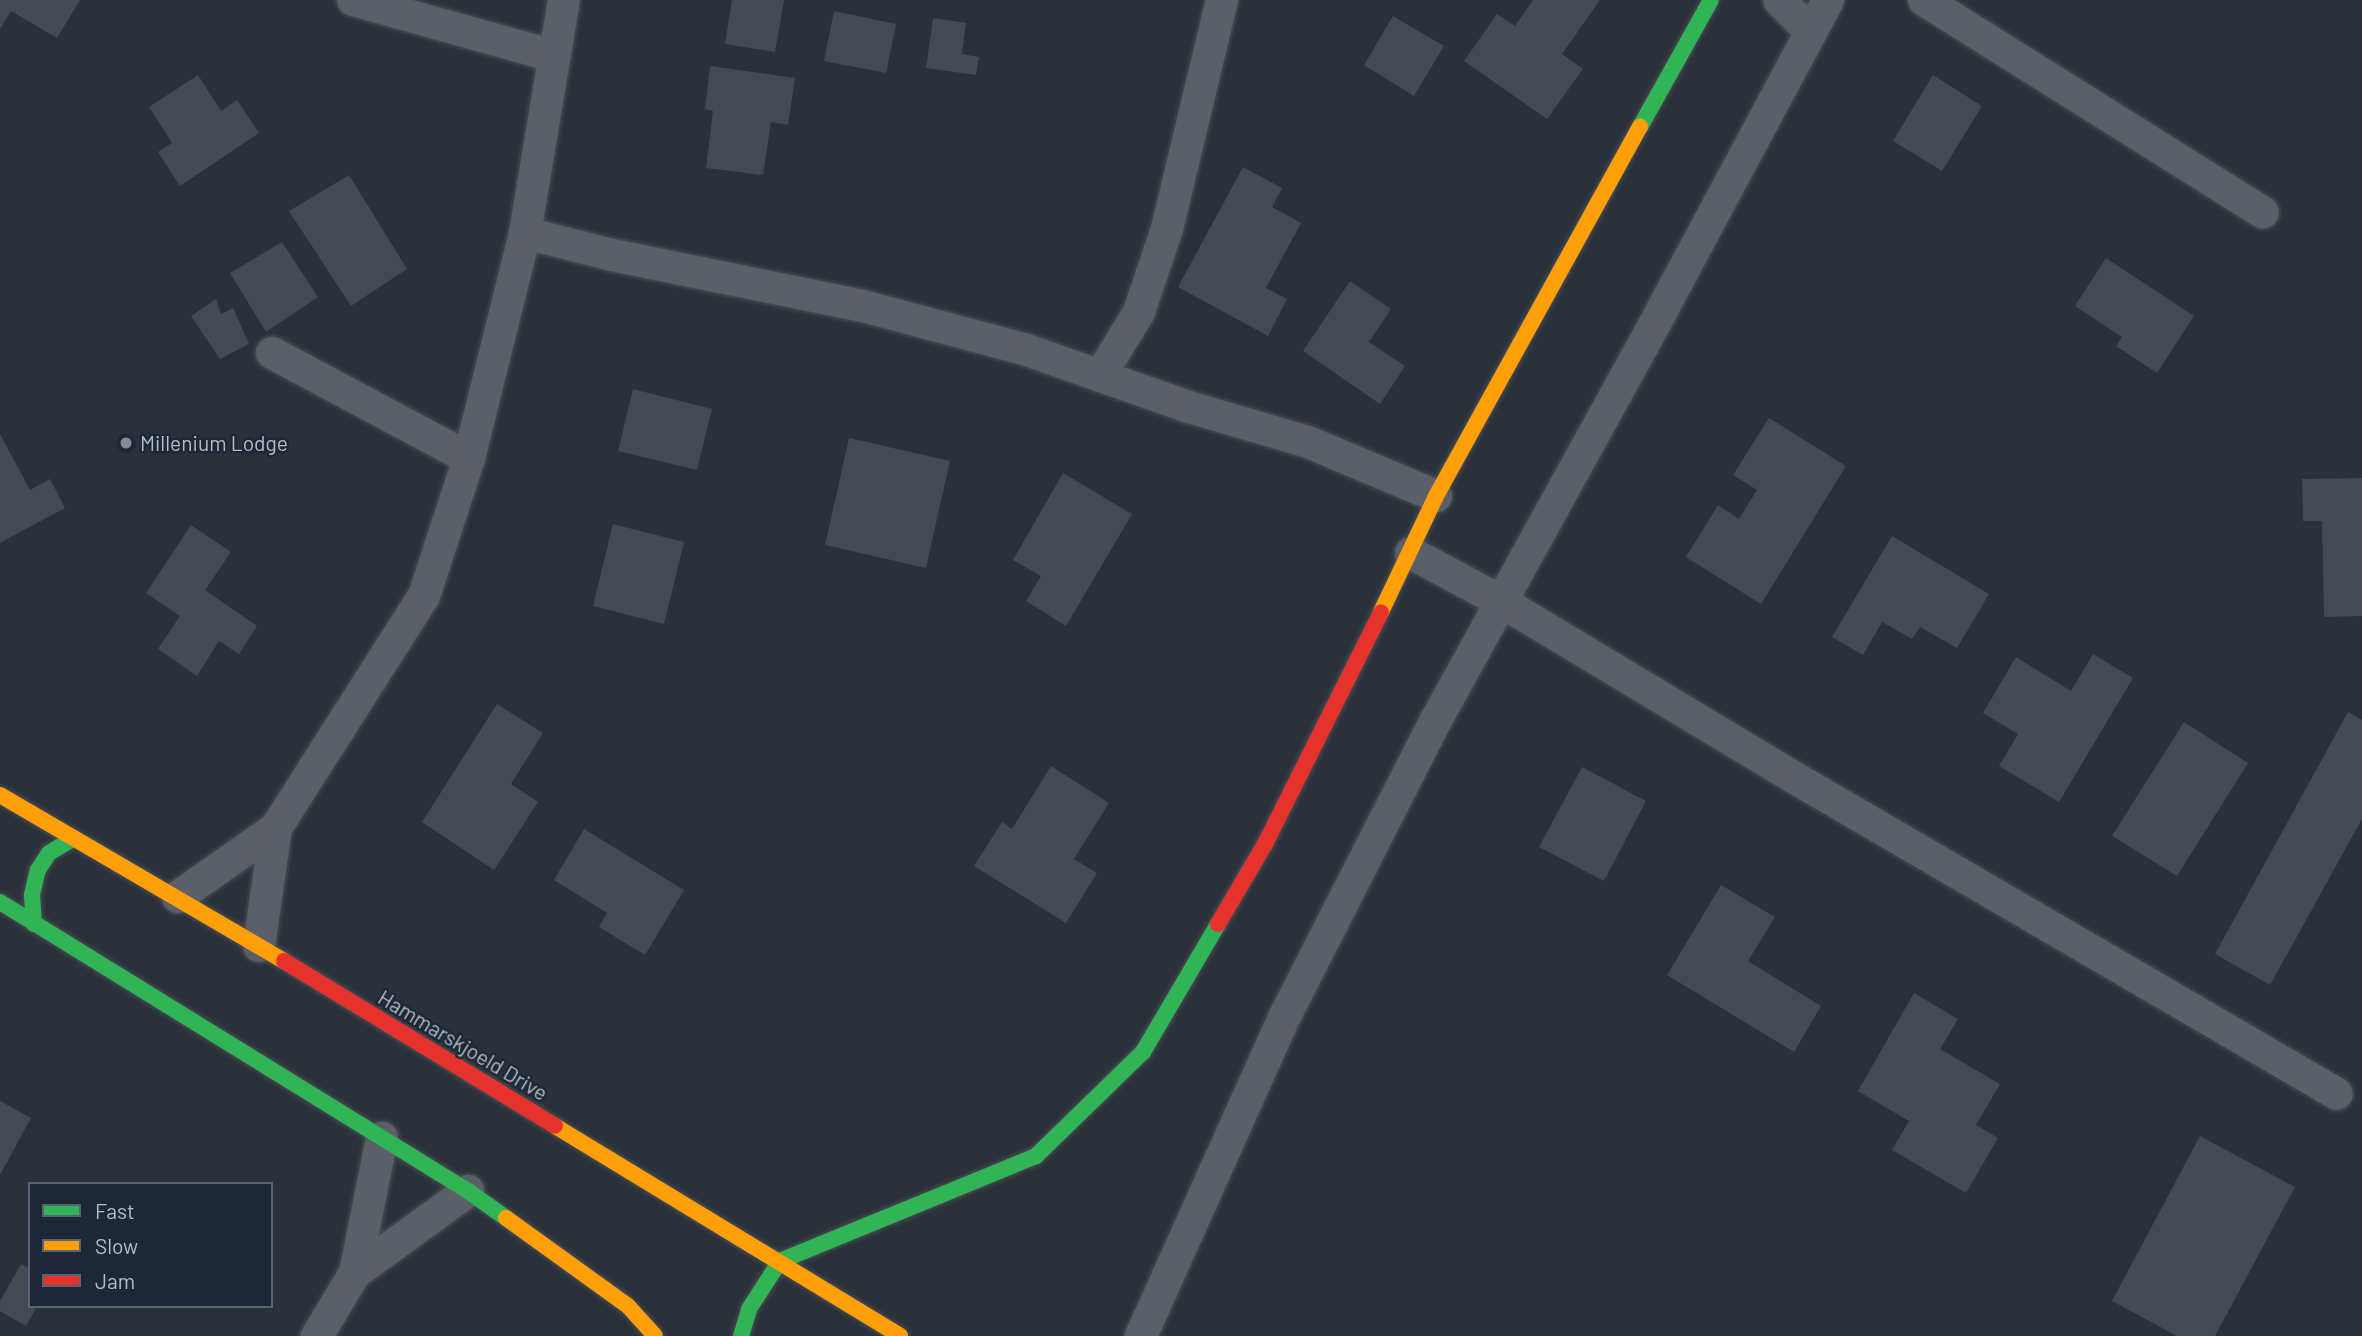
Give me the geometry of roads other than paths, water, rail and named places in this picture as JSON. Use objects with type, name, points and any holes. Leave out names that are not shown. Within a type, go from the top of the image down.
[{"type":"main road","points":[[741,1336],[749,1309],[780,1261],[1036,1156],[1143,1052],[1265,844],[1411,553],[1436,496],[1711,0]]},
{"type":"main road","name":"Hammarskjoeld Drive","points":[[0,796],[178,897],[900,1336]]},
{"type":"main road","points":[[34,924],[32,895],[37,870],[49,853],[74,838]]},
{"type":"main road","points":[[0,902],[468,1191],[628,1306],[654,1336]]},
{"type":"street","points":[[353,0],[554,56]]},
{"type":"street","points":[[178,897],[276,828],[424,596],[469,458],[525,233],[564,0]]},
{"type":"street","points":[[1100,376],[1139,312],[1167,229],[1222,0]]},
{"type":"street","points":[[1779,0],[1811,32]]},
{"type":"street","points":[[1141,1336],[1285,1016],[1435,722],[1828,0]]},
{"type":"street","points":[[1924,0],[2263,212]]},
{"type":"street","points":[[525,233],[612,255],[863,306],[1024,349],[1189,407],[1308,442],[1436,496]]},
{"type":"street","points":[[272,353],[469,458]]},
{"type":"street","points":[[1411,553],[1502,602],[1795,778],[2337,1094]]},
{"type":"street","points":[[259,946],[276,828]]},
{"type":"street","points":[[317,1336],[355,1273],[382,1139]]},
{"type":"street","points":[[355,1273],[468,1191]]},
{"type":"place","name":"Millenium Lodge","points":[[126,443]]}]
